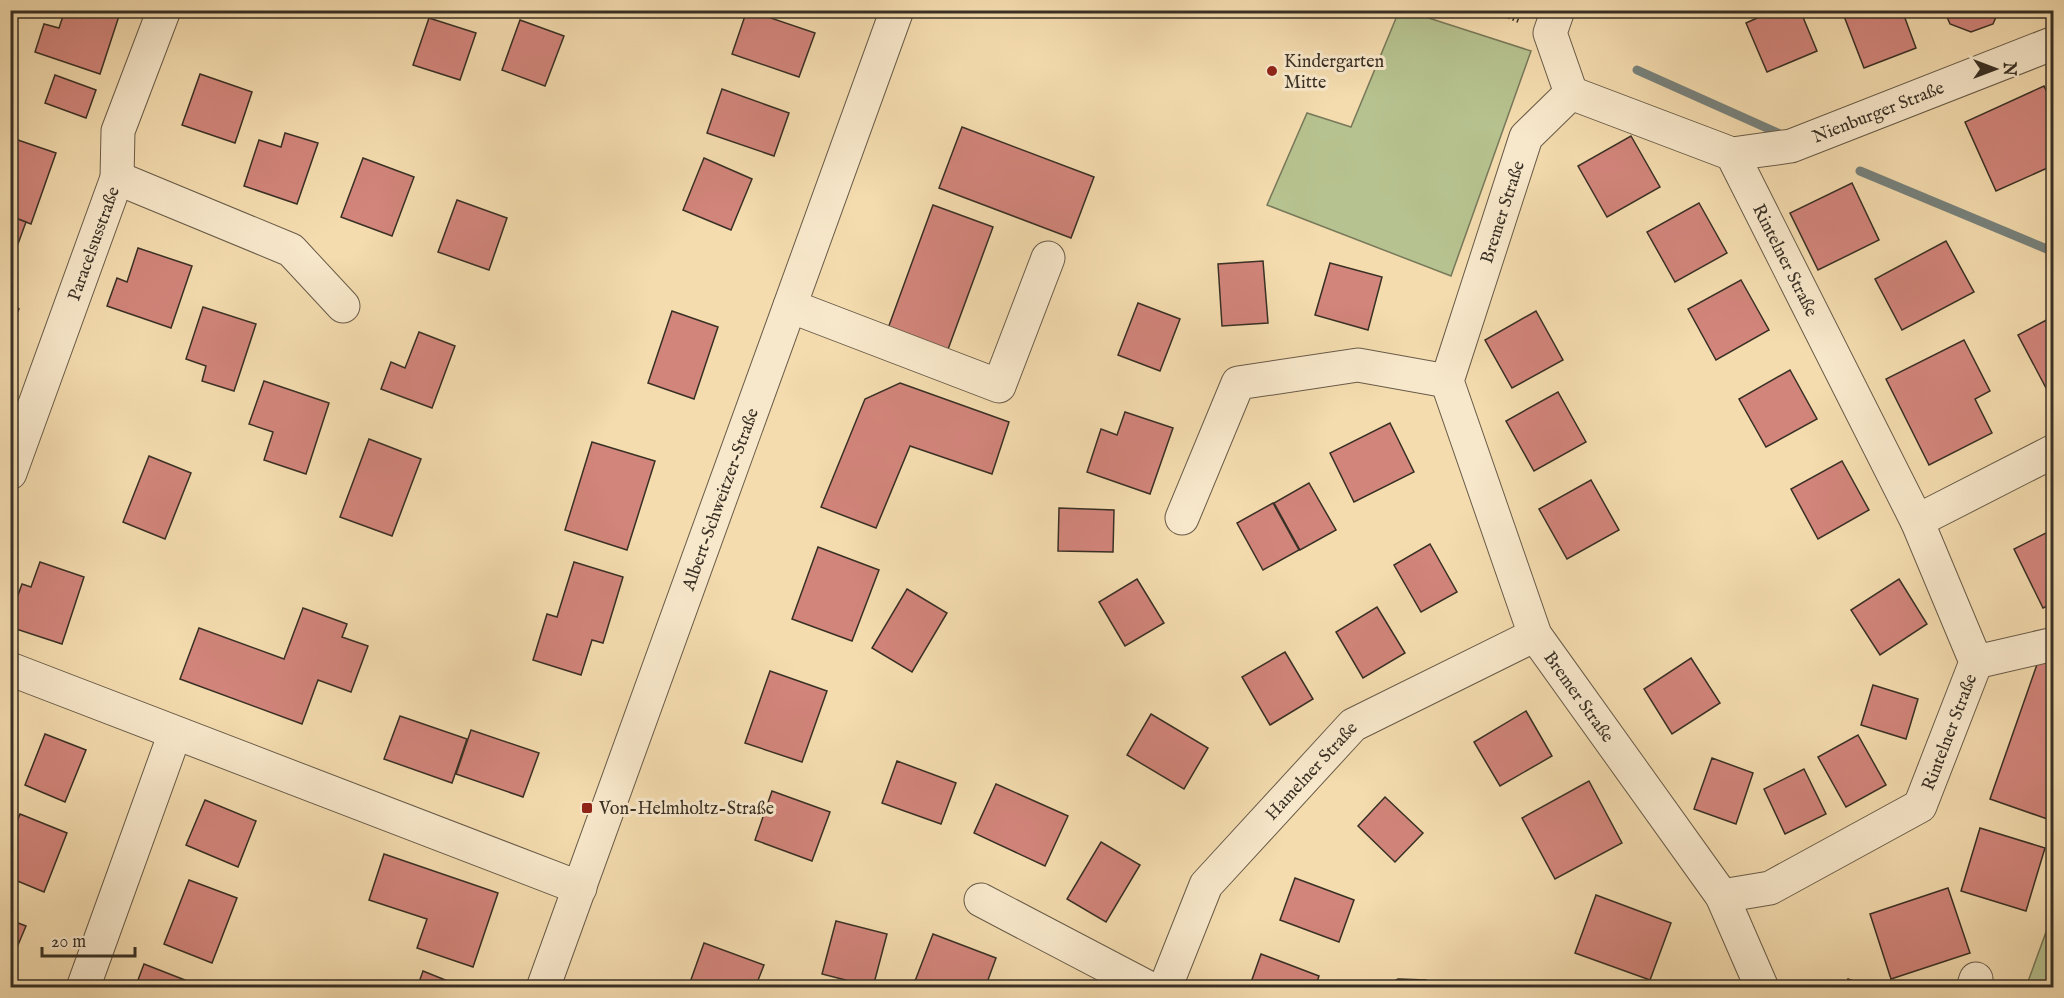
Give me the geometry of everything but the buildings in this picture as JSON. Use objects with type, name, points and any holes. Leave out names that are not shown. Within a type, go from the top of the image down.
[{"type":"street","name":"Paracelsusstraße","points":[[10,473],[117,178],[118,131],[164,10]]},
{"type":"street","name":"Albert-Schweitzer-Straße","points":[[543,987],[897,10]]},
{"type":"street","points":[[1558,10],[1550,33],[1571,93],[1732,154]]},
{"type":"street","name":"Nienburger Straße","points":[[1732,154],[1791,146],[2054,43]]},
{"type":"street","name":"Bremer Straße","points":[[1571,93],[1526,137],[1447,381],[1535,635],[1722,896],[1762,987]]},
{"type":"street","name":"Rintelner Straße","points":[[1722,896],[1770,888],[1920,806],[1976,662],[1917,521],[1732,154]]},
{"type":"street","points":[[117,178],[291,250],[343,306]]},
{"type":"street","points":[[790,306],[999,386],[1048,258]]},
{"type":"street","points":[[1182,518],[1238,383],[1358,365],[1447,381]]},
{"type":"street","points":[[1917,521],[2054,451]]},
{"type":"street","name":"Hamelner Straße","points":[[1165,987],[1206,885],[1353,725],[1535,635]]},
{"type":"street","points":[[1976,662],[2054,644]]},
{"type":"street","points":[[10,669],[580,888]]},
{"type":"street","points":[[83,987],[175,733]]},
{"type":"street","points":[[981,900],[1149,987]]},
{"type":"green space","points":[[1399,11],[1407,11],[1531,51],[1451,276],[1267,205],[1307,113],[1351,127]]},
{"type":"green space","points":[[2053,913],[2053,987],[2026,987]]},
{"type":"waterway","points":[[1637,70],[1778,133]]},
{"type":"waterway","points":[[1860,171],[2054,252]]},
{"type":"place","name":"Kindergarten Mitte","points":[[1272,71]]},
{"type":"place","name":"Von-Helmholtz-Straße","points":[[587,808]]}]
